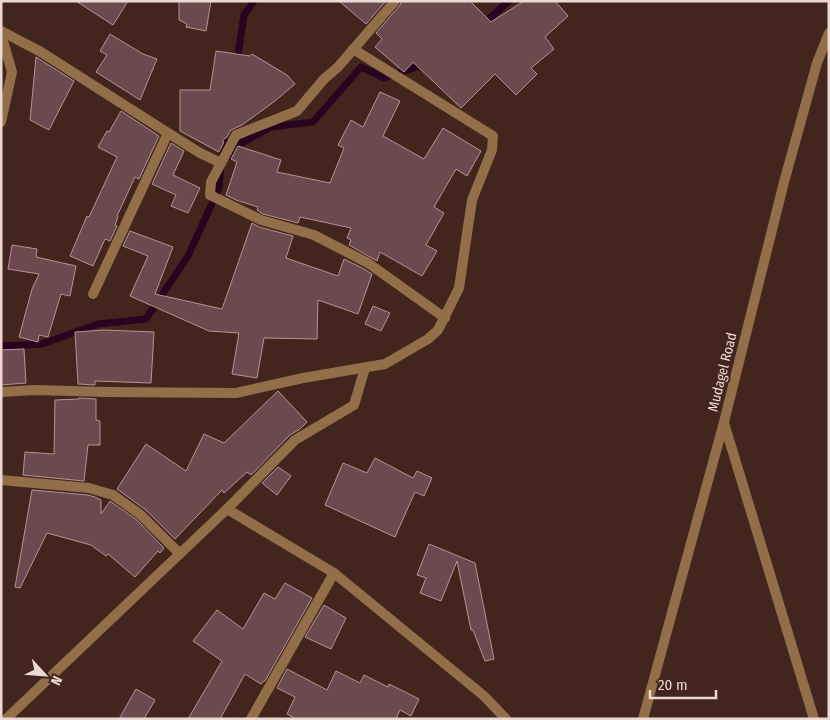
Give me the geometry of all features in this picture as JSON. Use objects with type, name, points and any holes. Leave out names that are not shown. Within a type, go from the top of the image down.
[{"type":"street","points":[[395,1],[297,111],[236,135],[212,182],[210,195],[261,220],[314,235],[368,264],[445,318]]},
{"type":"street","points":[[1,33],[41,52],[200,153],[221,163]]},
{"type":"street","points":[[1,33],[12,72],[1,122]]},
{"type":"street","name":"Mudagel Road","points":[[643,719],[724,422],[784,182],[817,63],[829,33]]},
{"type":"street","points":[[1,392],[35,390],[236,393],[303,378],[385,364],[428,340],[438,330],[459,288],[472,200],[492,150],[493,136],[353,49]]},
{"type":"street","points":[[93,294],[168,133]]},
{"type":"street","points":[[6,719],[226,509],[295,440],[354,405],[365,368]]},
{"type":"street","points":[[724,422],[814,719]]},
{"type":"street","points":[[1,480],[89,488],[113,496],[141,515],[179,553]]},
{"type":"street","points":[[226,509],[334,573],[477,690],[506,719]]},
{"type":"street","points":[[251,719],[334,573]]},
{"type":"building","points":[[76,1],[128,1],[113,25]]},
{"type":"building","points":[[179,1],[211,1],[206,31],[186,27],[187,24],[179,20]]},
{"type":"building","points":[[339,1],[386,1],[366,24]]},
{"type":"building","points":[[402,1],[470,1],[491,22],[524,1],[555,1],[568,16],[545,37],[554,49],[531,68],[537,74],[516,95],[495,74],[461,108],[413,62],[404,72],[375,47],[382,39],[376,33]]},
{"type":"building","points":[[110,34],[143,54],[157,59],[140,100],[96,72],[107,55],[100,51]]},
{"type":"building","points":[[216,51],[250,56],[252,54],[287,75],[295,84],[242,125],[230,131],[222,141],[224,142],[219,152],[180,131],[180,90],[210,90]]},
{"type":"building","points":[[36,57],[74,81],[49,130],[30,120]]},
{"type":"building","points":[[380,92],[400,101],[383,136],[424,159],[443,128],[481,151],[467,176],[456,169],[434,207],[444,213],[426,245],[437,251],[422,276],[380,252],[377,261],[349,245],[351,240],[347,238],[351,228],[300,217],[298,223],[263,214],[257,210],[258,207],[226,195],[237,162],[231,159],[238,146],[281,160],[277,172],[330,183],[344,148],[338,145],[351,120],[363,127]]},
{"type":"building","points":[[121,111],[159,136],[139,179],[135,177],[117,216],[115,225],[117,226],[110,241],[105,239],[93,266],[70,256],[87,216],[89,217],[117,157],[98,147]]},
{"type":"building","points":[[171,143],[184,151],[173,175],[200,188],[188,213],[171,206],[176,195],[152,184]]},
{"type":"building","points":[[252,223],[259,227],[293,236],[286,258],[338,276],[344,259],[372,274],[358,314],[318,300],[317,339],[264,338],[257,378],[232,374],[239,333],[209,331],[130,296],[148,256],[123,246],[130,231],[173,247],[155,294],[222,309]]},
{"type":"building","points":[[12,245],[37,249],[36,257],[76,266],[70,296],[61,294],[48,337],[39,335],[38,342],[19,337],[32,289],[39,274],[8,269]]},
{"type":"building","points":[[373,306],[390,313],[381,331],[365,324]]},
{"type":"building","points":[[104,330],[154,332],[151,383],[95,381],[95,385],[78,384],[75,332]]},
{"type":"building","points":[[24,349],[26,383],[1,385],[1,350]]},
{"type":"building","points":[[278,391],[307,422],[290,435],[251,475],[247,472],[224,493],[222,490],[175,539],[146,510],[117,489],[146,444],[186,471],[204,434],[224,443]]},
{"type":"building","points":[[96,399],[96,420],[100,421],[100,445],[88,445],[84,481],[23,475],[25,452],[54,454],[55,400]]},
{"type":"building","points":[[375,458],[413,478],[417,471],[432,478],[424,496],[415,492],[395,537],[325,505],[343,463],[367,473]]},
{"type":"building","points":[[278,467],[291,476],[277,495],[262,483]]},
{"type":"building","points":[[32,490],[95,497],[101,500],[101,514],[110,501],[137,520],[164,548],[160,553],[158,551],[135,577],[108,554],[106,556],[91,545],[47,533],[20,588],[15,587]]},
{"type":"building","points":[[429,544],[475,563],[494,659],[485,661],[473,630],[471,630],[457,561],[441,601],[420,593],[426,578],[417,575]]},
{"type":"building","points":[[285,583],[312,598],[265,681],[261,684],[245,674],[220,719],[188,719],[222,661],[193,641],[217,610],[243,629],[264,593],[275,599]]},
{"type":"building","points":[[324,605],[346,618],[331,649],[305,637]]},
{"type":"building","points":[[287,669],[327,690],[336,671],[360,683],[364,675],[388,687],[389,684],[419,699],[411,716],[400,710],[396,719],[296,719],[287,714],[295,697],[277,688]]},
{"type":"building","points":[[136,689],[155,700],[144,719],[119,719]]},
{"type":"waterway","points":[[237,62],[244,15],[254,1]]},
{"type":"waterway","points":[[483,24],[509,1]]},
{"type":"waterway","points":[[229,156],[238,145],[271,127],[313,122],[361,67],[384,78],[426,64]]},
{"type":"waterway","points":[[223,156],[225,129]]},
{"type":"waterway","points":[[1,346],[42,344],[98,324],[146,319],[188,256],[219,188],[221,167]]}]
